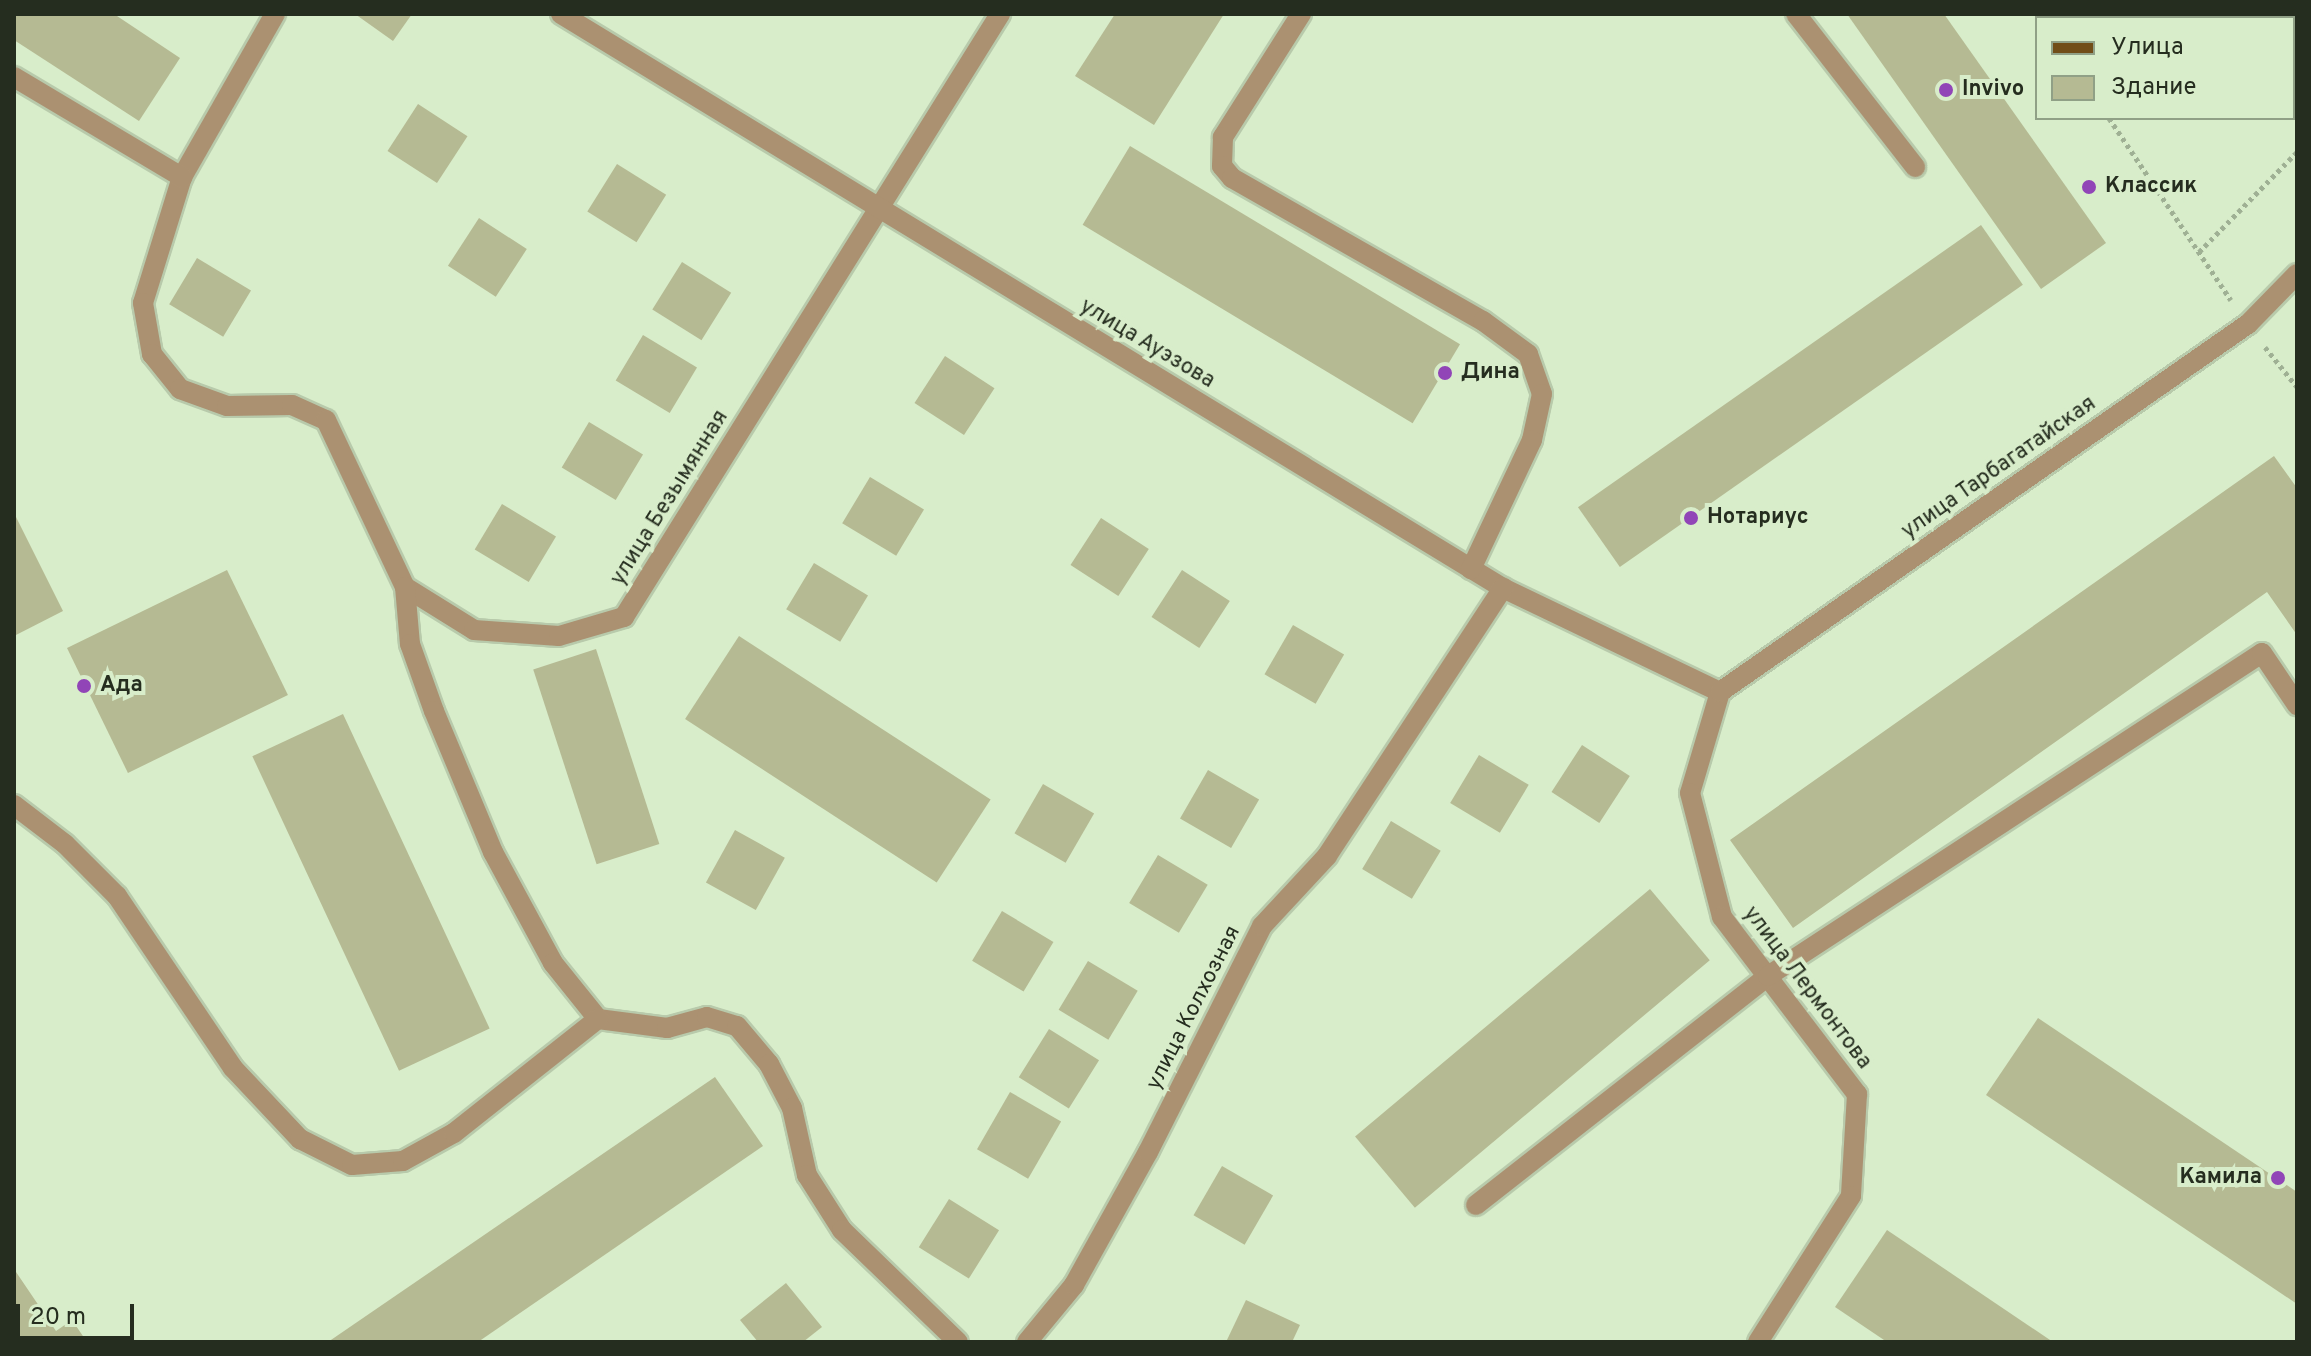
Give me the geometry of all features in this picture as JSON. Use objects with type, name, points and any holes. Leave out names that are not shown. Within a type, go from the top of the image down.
[{"type":"street","points":[[275,14],[182,177],[143,303],[152,354],[180,389],[227,406],[292,405],[326,420],[405,587],[410,644],[493,852],[553,963],[598,1019],[667,1028],[707,1017],[737,1026],[769,1064],[792,1108],[807,1175],[842,1230],[958,1342]]},
{"type":"street","name":"улица Ауэзова","points":[[561,14],[1503,588],[1720,692]]},
{"type":"street","name":"улица Безымянная","points":[[405,587],[474,630],[559,636],[624,617],[1000,14]]},
{"type":"street","points":[[1301,14],[1223,137],[1222,166],[1232,178],[1483,321],[1528,354],[1542,394],[1532,440],[1471,569]]},
{"type":"street","points":[[1796,14],[1915,167]]},
{"type":"street","points":[[14,77],[182,177]]},
{"type":"street","name":"улица Тарбагатайская","points":[[1720,692],[2248,324],[2297,274]]},
{"type":"street","name":"улица Колхозная","points":[[1027,1342],[1074,1285],[1148,1152],[1262,926],[1327,856],[1503,588]]},
{"type":"street","points":[[1476,1205],[1768,976],[2262,653],[2297,705]]},
{"type":"street","name":"улица Лермонтова","points":[[1720,692],[1690,793],[1722,917],[1857,1094],[1851,1196],[1765,1340]]},
{"type":"street","points":[[14,805],[65,844],[117,896],[233,1068],[300,1139],[352,1165],[403,1161],[454,1133],[598,1019]]},
{"type":"path","points":[[2110,120],[2248,324],[2297,387]]},
{"type":"path","points":[[2199,252],[2297,152]]},
{"type":"building","points":[[14,14],[114,14],[180,58],[139,121],[14,40]]},
{"type":"building","points":[[355,14],[412,14],[393,41]]},
{"type":"building","points":[[1115,14],[1224,14],[1154,125],[1075,76]]},
{"type":"building","points":[[1847,14],[1944,14],[2106,243],[2041,289]]},
{"type":"building","points":[[418,104],[467,136],[437,183],[388,151]]},
{"type":"building","points":[[1130,146],[1460,344],[1413,423],[1083,225]]},
{"type":"building","points":[[617,164],[666,195],[637,242],[587,211]]},
{"type":"building","points":[[479,218],[527,249],[496,297],[448,266]]},
{"type":"building","points":[[1981,225],[2023,285],[1620,567],[1578,507]]},
{"type":"building","points":[[197,258],[251,290],[223,337],[169,304]]},
{"type":"building","points":[[682,262],[731,293],[702,340],[652,309]]},
{"type":"building","points":[[643,335],[697,367],[670,413],[616,380]]},
{"type":"building","points":[[945,356],[994,388],[964,435],[915,403]]},
{"type":"building","points":[[589,422],[643,454],[616,500],[562,467]]},
{"type":"building","points":[[2274,456],[2297,488],[2297,635],[2267,592],[1793,928],[1730,840]]},
{"type":"building","points":[[870,477],[924,509],[896,556],[842,523]]},
{"type":"building","points":[[502,504],[556,536],[529,582],[475,549]]},
{"type":"building","points":[[14,513],[63,611],[14,636]]},
{"type":"building","points":[[1101,518],[1149,549],[1118,596],[1071,565]]},
{"type":"building","points":[[814,563],[868,595],[840,642],[786,609]]},
{"type":"building","points":[[227,570],[288,695],[128,773],[67,648]]},
{"type":"building","points":[[1182,570],[1230,601],[1199,648],[1152,617]]},
{"type":"building","points":[[1293,625],[1344,654],[1316,704],[1264,674]]},
{"type":"building","points":[[739,636],[991,799],[937,882],[685,719]]},
{"type":"building","points":[[596,649],[659,844],[597,864],[533,669]]},
{"type":"building","points":[[343,714],[490,1028],[399,1071],[252,756]]},
{"type":"building","points":[[1582,745],[1630,776],[1599,823],[1552,792]]},
{"type":"building","points":[[1479,755],[1529,785],[1500,833],[1450,803]]},
{"type":"building","points":[[1208,770],[1259,800],[1231,848],[1180,818]]},
{"type":"building","points":[[1043,784],[1094,814],[1066,863],[1014,833]]},
{"type":"building","points":[[1391,821],[1441,851],[1412,899],[1362,869]]},
{"type":"building","points":[[735,830],[785,858],[756,910],[706,882]]},
{"type":"building","points":[[1158,855],[1208,885],[1179,933],[1129,903]]},
{"type":"building","points":[[1650,889],[1710,960],[1415,1208],[1355,1136]]},
{"type":"building","points":[[1002,911],[1053,942],[1024,992],[972,961]]},
{"type":"building","points":[[1088,961],[1138,991],[1108,1040],[1059,1010]]},
{"type":"building","points":[[2038,1018],[2297,1192],[2297,1304],[1986,1095]]},
{"type":"building","points":[[1049,1029],[1099,1060],[1069,1109],[1019,1077]]},
{"type":"building","points":[[715,1077],[763,1146],[478,1342],[328,1342]]},
{"type":"building","points":[[1010,1092],[1061,1121],[1028,1179],[977,1149]]},
{"type":"building","points":[[1222,1166],[1273,1196],[1245,1245],[1194,1215]]},
{"type":"building","points":[[949,1199],[999,1230],[969,1279],[919,1247]]},
{"type":"building","points":[[1887,1230],[2053,1342],[1887,1342],[1835,1307]]},
{"type":"building","points":[[14,1269],[56,1331],[72,1320],[87,1342],[14,1342]]},
{"type":"building","points":[[786,1283],[822,1327],[803,1342],[758,1342],[740,1320]]},
{"type":"building","points":[[1246,1300],[1300,1325],[1292,1342],[1226,1342]]},
{"type":"place","name":"Invivo","points":[[1946,90]]},
{"type":"place","name":"Классик","points":[[2089,187]]},
{"type":"place","name":"Дина","points":[[1445,373]]},
{"type":"place","name":"Нотариус","points":[[1691,518]]},
{"type":"place","name":"Ада","points":[[84,686]]},
{"type":"place","name":"Камила","points":[[2278,1178]]}]
